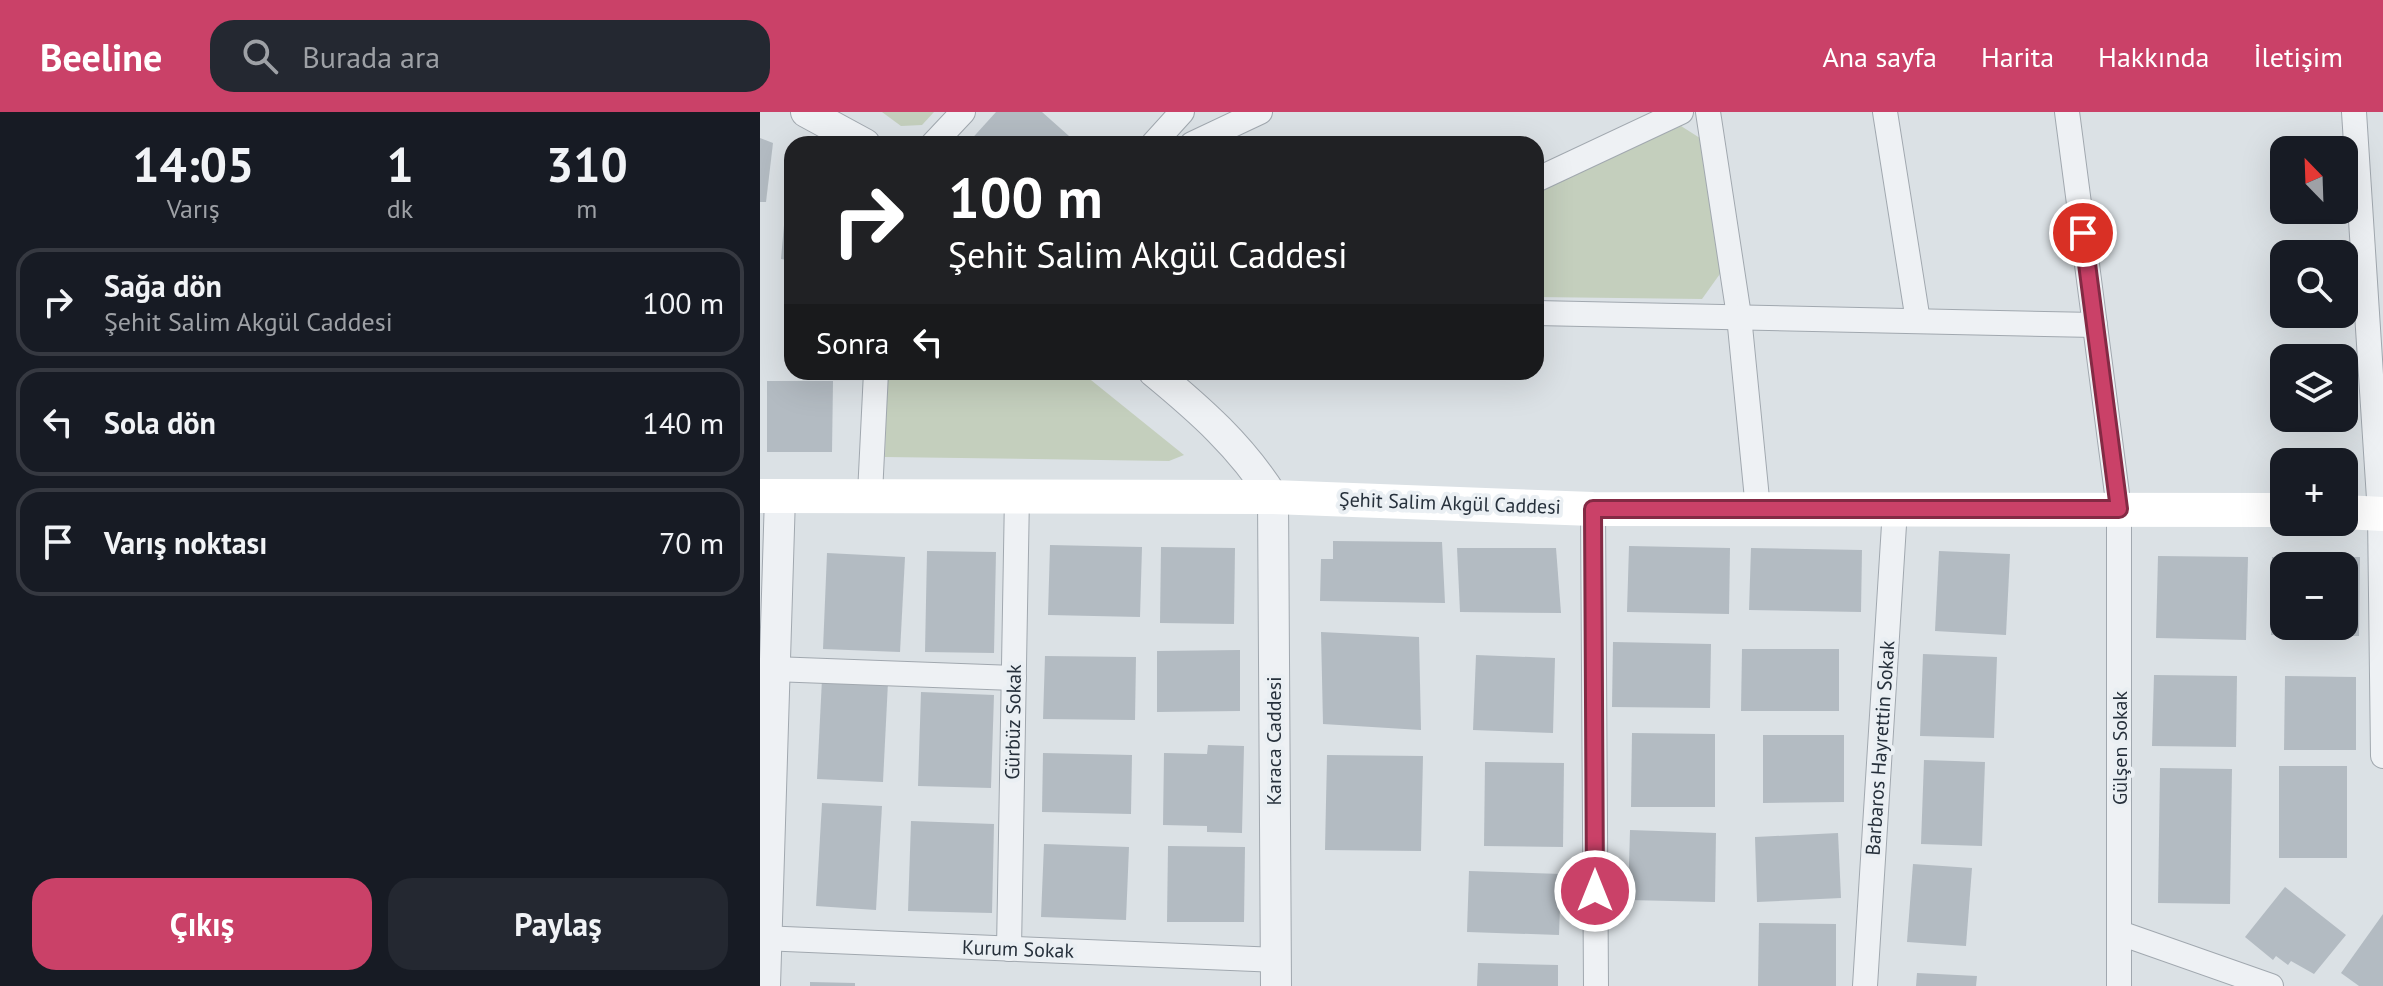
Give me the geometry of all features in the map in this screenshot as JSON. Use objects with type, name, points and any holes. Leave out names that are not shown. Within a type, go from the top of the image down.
[{"type":"main road","name":"Şehit Salim Akgül Caddesi","points":[[770,496],[1273,497],[1593,509],[2270,510]]},
{"type":"main road","points":[[2358,513],[2381,514]]},
{"type":"street","points":[[806,112],[850,136]]},
{"type":"street","points":[[940,136],[963,112]]},
{"type":"street","points":[[1160,136],[1182,112]]},
{"type":"street","points":[[1209,136],[1260,112]]},
{"type":"street","points":[[1544,176],[1681,112]]},
{"type":"street","points":[[1708,112],[1739,316],[1758,509]]},
{"type":"street","points":[[1885,112],[1918,321]]},
{"type":"street","name":"Gülşen Sokak","points":[[2067,112],[2119,509],[2119,986]]},
{"type":"street","points":[[2354,112],[2381,514],[2383,756]]},
{"type":"street","points":[[1544,313],[2095,325]]},
{"type":"street","points":[[870,494],[876,380]]},
{"type":"street","points":[[1163,380],[1251,462],[1273,497]]},
{"type":"street","name":"Gürbüz Sokak","points":[[1009,949],[1017,495]]},
{"type":"street","points":[[765,986],[763,938],[773,669],[770,496]]},
{"type":"street","name":"Karaca Caddesi","points":[[1273,497],[1276,973]]},
{"type":"street","points":[[1593,509],[1596,986]]},
{"type":"street","name":"Barbaros Hayrettin Sokak","points":[[1865,986],[1895,509]]},
{"type":"street","points":[[773,669],[1014,678]]},
{"type":"street","points":[[2120,933],[2271,986]]},
{"type":"street","name":"Kurum Sokak","points":[[763,938],[1009,949],[1276,973]]},
{"type":"green space","points":[[882,112],[934,112],[922,125],[901,126]]},
{"type":"green space","points":[[1681,126],[1703,140],[1722,271],[1702,299],[1544,297],[1544,187]]},
{"type":"green space","points":[[887,380],[1091,380],[1184,455],[1169,461],[885,457]]},
{"type":"building","points":[[996,112],[1042,112],[1069,136],[974,136]]},
{"type":"building","points":[[760,138],[773,143],[766,202],[760,202]]},
{"type":"building","points":[[784,225],[784,260],[781,259]]},
{"type":"building","points":[[767,381],[833,381],[832,452],[767,452]]},
{"type":"building","points":[[1333,541],[1442,542],[1445,603],[1320,601],[1321,559],[1333,559]]},
{"type":"building","points":[[1050,545],[1142,547],[1140,617],[1048,615]]},
{"type":"building","points":[[1629,546],[1730,548],[1729,614],[1627,612]]},
{"type":"building","points":[[1161,547],[1235,548],[1234,624],[1160,623]]},
{"type":"building","points":[[1457,548],[1556,548],[1561,613],[1460,612]]},
{"type":"building","points":[[1751,548],[1862,550],[1861,612],[1749,610]]},
{"type":"building","points":[[927,551],[996,552],[994,653],[925,652]]},
{"type":"building","points":[[1939,551],[2010,554],[2006,635],[1935,631]]},
{"type":"building","points":[[827,553],[905,557],[900,652],[823,649]]},
{"type":"building","points":[[2158,556],[2248,557],[2246,640],[2156,638]]},
{"type":"building","points":[[2358,557],[2360,557],[2359,636]]},
{"type":"building","points":[[1321,632],[1419,637],[1421,730],[1323,724]]},
{"type":"building","points":[[1613,642],[1711,644],[1710,708],[1612,707]]},
{"type":"building","points":[[1742,649],[1839,649],[1839,711],[1741,711]]},
{"type":"building","points":[[1240,650],[1240,711],[1157,712],[1157,651]]},
{"type":"building","points":[[1923,654],[1997,657],[1994,738],[1920,736]]},
{"type":"building","points":[[1476,655],[1555,658],[1553,733],[1473,730]]},
{"type":"building","points":[[1045,656],[1136,657],[1135,720],[1043,719]]},
{"type":"building","points":[[2154,675],[2237,676],[2236,747],[2152,746]]},
{"type":"building","points":[[2285,676],[2356,677],[2356,750],[2284,750]]},
{"type":"building","points":[[822,679],[888,682],[883,782],[817,779]]},
{"type":"building","points":[[921,692],[994,695],[991,788],[918,786]]},
{"type":"building","points":[[1632,733],[1715,734],[1715,807],[1631,807]]},
{"type":"building","points":[[1763,735],[1844,735],[1844,802],[1763,803]]},
{"type":"building","points":[[1208,745],[1244,746],[1242,833],[1207,832],[1207,826],[1163,825],[1164,753],[1207,754]]},
{"type":"building","points":[[1043,753],[1132,755],[1131,814],[1042,812]]},
{"type":"building","points":[[1327,755],[1423,756],[1421,851],[1325,850]]},
{"type":"building","points":[[1924,760],[1985,762],[1982,846],[1921,844]]},
{"type":"building","points":[[1485,762],[1564,763],[1563,847],[1484,846]]},
{"type":"building","points":[[2279,766],[2347,766],[2347,858],[2279,858]]},
{"type":"building","points":[[2160,768],[2232,769],[2230,904],[2158,903]]},
{"type":"building","points":[[822,803],[882,806],[876,910],[816,906]]},
{"type":"building","points":[[911,821],[994,824],[992,913],[908,911]]},
{"type":"building","points":[[1630,830],[1716,833],[1715,902],[1628,900]]},
{"type":"building","points":[[1838,833],[1841,898],[1757,902],[1755,837]]},
{"type":"building","points":[[1044,844],[1129,847],[1126,920],[1041,917]]},
{"type":"building","points":[[1168,846],[1245,847],[1244,922],[1167,922]]},
{"type":"building","points":[[1913,864],[1972,868],[1966,946],[1907,942]]},
{"type":"building","points":[[1469,871],[1561,874],[1559,935],[1467,932]]},
{"type":"building","points":[[2285,887],[2346,935],[2314,974],[2291,961],[2288,965],[2276,956],[2273,960],[2245,937]]},
{"type":"building","points":[[2383,914],[2383,986],[2359,986],[2341,973]]},
{"type":"building","points":[[1759,923],[1836,924],[1836,986],[1758,986]]},
{"type":"building","points":[[1478,963],[1558,965],[1558,986],[1477,986]]},
{"type":"building","points":[[1917,973],[1977,976],[1976,986],[1916,986]]},
{"type":"building","points":[[810,982],[855,983],[855,986],[810,986]]},
{"type":"route","points":[[1595,891],[1593,509],[2119,509],[2083,233]]}]
